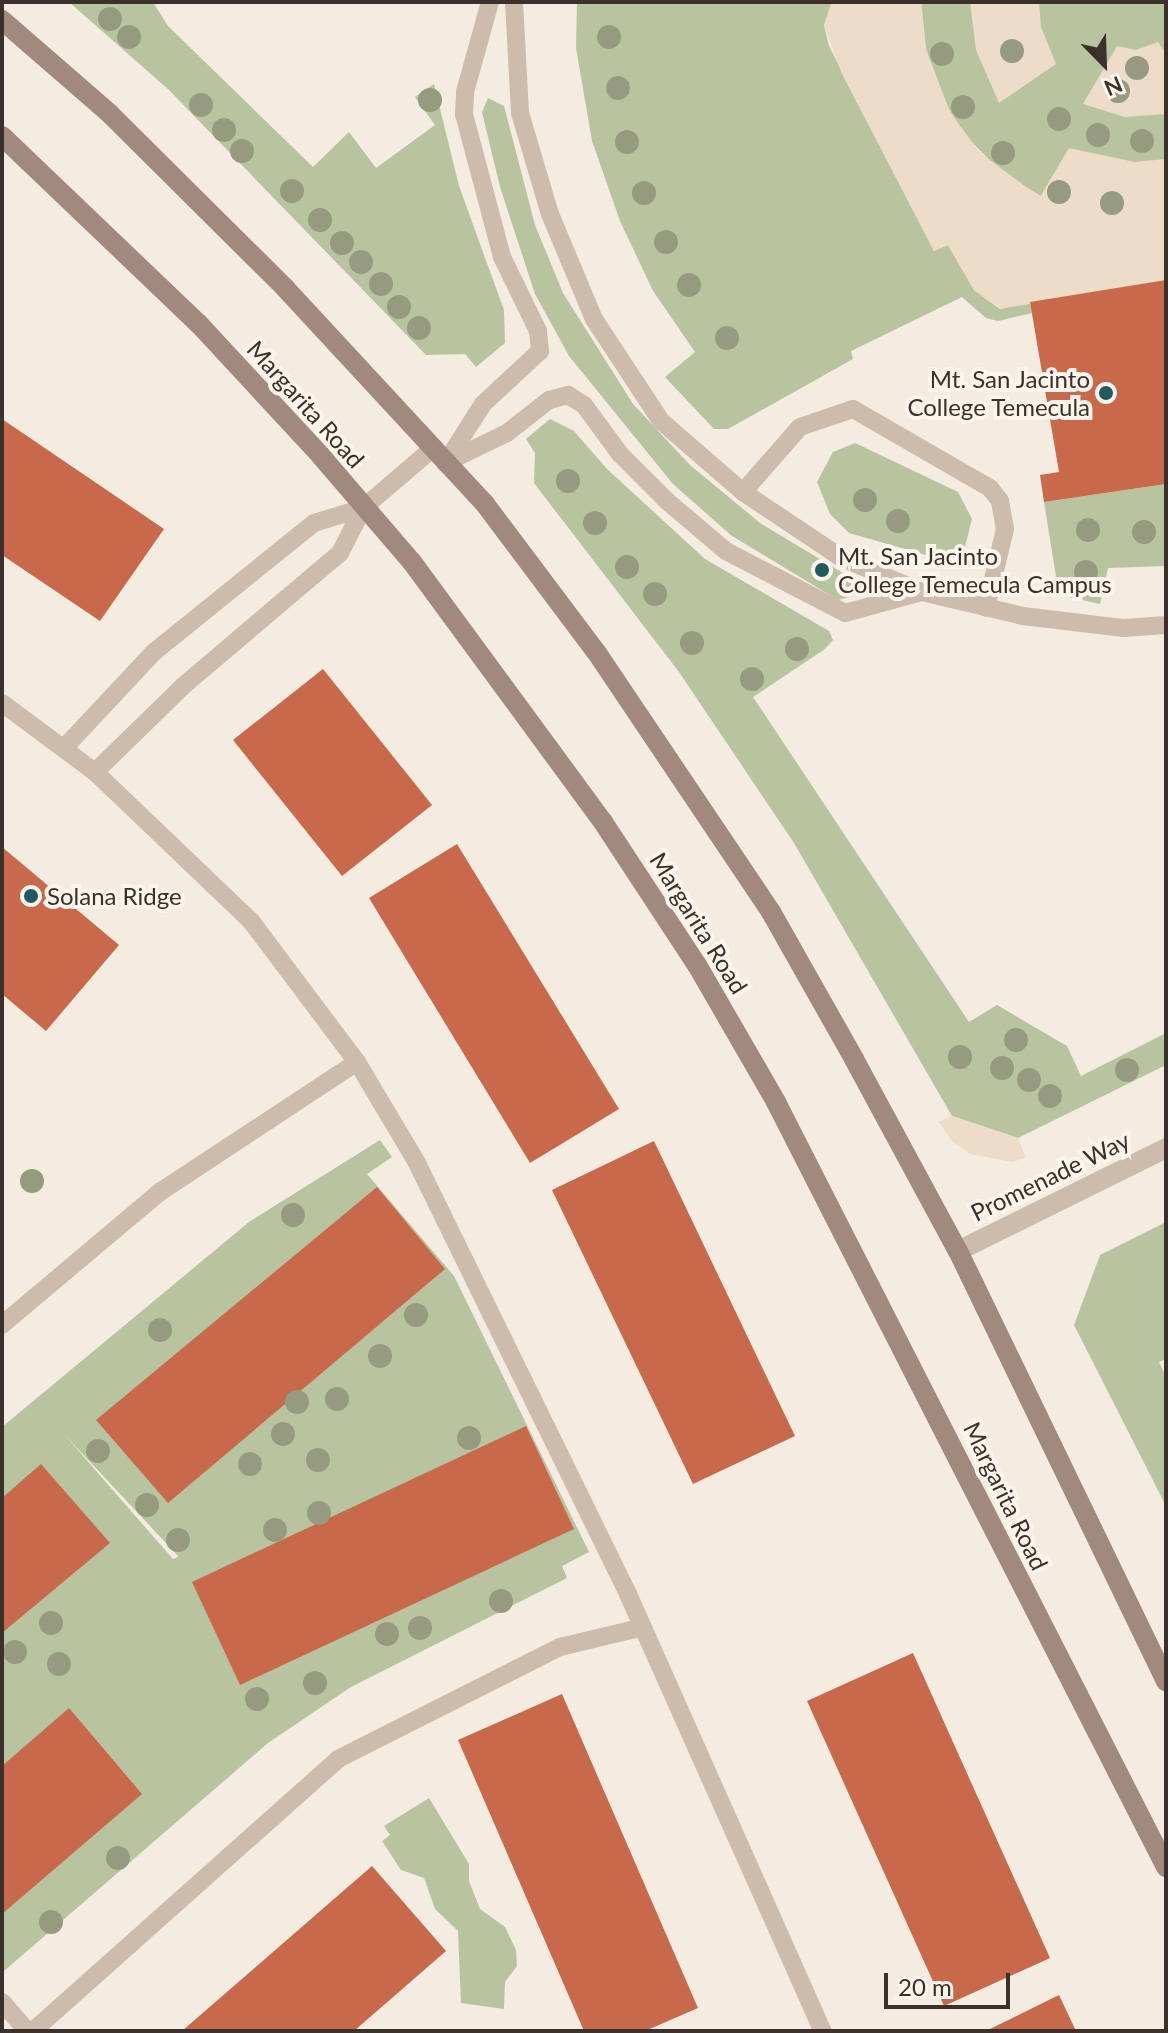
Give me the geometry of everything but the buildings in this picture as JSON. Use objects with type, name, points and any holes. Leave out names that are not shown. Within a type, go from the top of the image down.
[{"type":"main road","points":[[2,20],[110,114],[275,279],[439,456],[504,529],[689,784],[771,912],[958,1251],[1166,1681]]},
{"type":"main road","name":"Margarita Road","points":[[2,136],[198,323],[412,562],[507,687],[697,965],[884,1306],[1166,1867]]},
{"type":"street","name":"Promenade Way","points":[[958,1251],[1166,1148]]},
{"type":"lane","points":[[65,747],[179,632],[314,523],[363,508],[439,456],[483,404],[540,351],[538,331],[502,257],[464,114],[465,92],[490,2]]},
{"type":"lane","points":[[514,2],[520,113],[550,214],[594,319],[661,421],[743,492],[840,557],[922,592],[986,608],[1124,628],[1166,625]]},
{"type":"lane","points":[[439,456],[507,433],[549,400],[568,395],[584,405],[620,454],[667,501],[726,551],[845,613],[922,592]]},
{"type":"lane","points":[[743,492],[800,427],[853,409],[990,488],[1000,501],[1005,529],[986,608]]},
{"type":"lane","points":[[95,772],[149,717],[340,553],[363,508]]},
{"type":"lane","points":[[2,703],[95,772],[251,921],[357,1062],[416,1161],[643,1627],[823,2031]]},
{"type":"lane","points":[[2,1325],[161,1191],[357,1062]]},
{"type":"lane","points":[[2,2002],[30,2031],[338,1759],[560,1647],[643,1627]]},
{"type":"green space","points":[[69,2],[153,2],[168,26],[313,167],[349,132],[376,168],[435,125],[415,97],[434,84],[459,186],[504,310],[505,343],[476,367],[465,354],[426,355],[169,90]]},
{"type":"green space","points":[[577,2],[832,2],[824,25],[829,46],[934,251],[948,245],[974,290],[1000,309],[1030,302],[1032,313],[998,321],[986,318],[962,297],[851,351],[853,359],[728,429],[714,429],[665,377],[695,352],[653,291],[620,221],[592,141],[576,48]]},
{"type":"green space","points":[[921,2],[1166,2],[1166,217],[1049,201],[1002,173],[963,133],[942,97],[926,49]]},
{"type":"green space","points":[[488,98],[504,106],[535,225],[563,293],[633,404],[690,465],[760,523],[848,576],[857,590],[854,596],[838,600],[732,536],[673,484],[569,356],[535,294],[500,187],[482,112]]},
{"type":"green space","points":[[550,419],[574,431],[607,469],[705,559],[829,631],[833,640],[825,649],[753,697],[969,1022],[997,1005],[1067,1046],[1081,1076],[1166,1033],[1166,1065],[1018,1138],[952,1116],[794,843],[679,672],[534,483],[535,453],[526,439]]},
{"type":"green space","points":[[855,443],[958,492],[972,519],[965,547],[940,559],[849,533],[830,514],[817,482],[833,452]]},
{"type":"green space","points":[[1166,484],[1166,566],[1108,568],[1100,604],[1059,595],[1044,502]]},
{"type":"green space","points":[[380,1140],[392,1157],[367,1174],[454,1276],[589,1552],[562,1566],[567,1578],[351,1687],[268,1743],[4,1971],[2,1427],[249,1222]],"holes":[[[63,1433],[178,1556],[173,1559]]]},
{"type":"green space","points":[[1166,1222],[1166,1359],[1159,1362],[1166,1377],[1166,1506],[1074,1325],[1100,1255]]},
{"type":"green space","points":[[429,1798],[469,1864],[469,1881],[480,1909],[505,1927],[516,1950],[517,1966],[505,1982],[504,2009],[461,2003],[458,1931],[435,1909],[424,1878],[401,1870],[382,1841],[390,1835],[384,1826]]},
{"type":"shaded area","points":[[832,2],[921,2],[926,49],[950,112],[980,153],[1040,197],[1069,148],[1135,162],[1166,159],[1166,280],[1000,309],[974,290],[948,245],[934,251],[842,74],[824,25]]},
{"type":"shaded area","points":[[970,2],[1039,2],[1041,27],[1056,64],[999,103],[976,50]]},
{"type":"shaded area","points":[[1158,42],[1166,54],[1166,114],[1125,117],[1083,104],[1117,46],[1136,50]]},
{"type":"shaded area","points":[[952,1116],[1018,1138],[1026,1158],[1012,1162],[970,1154],[951,1140],[939,1122]]},
{"type":"place","name":"Mt. San Jacinto College Temecula","points":[[1106,393]]},
{"type":"place","name":"Mt. San Jacinto College Temecula Campus","points":[[822,570]]},
{"type":"place","name":"Solana Ridge","points":[[31,896]]}]
